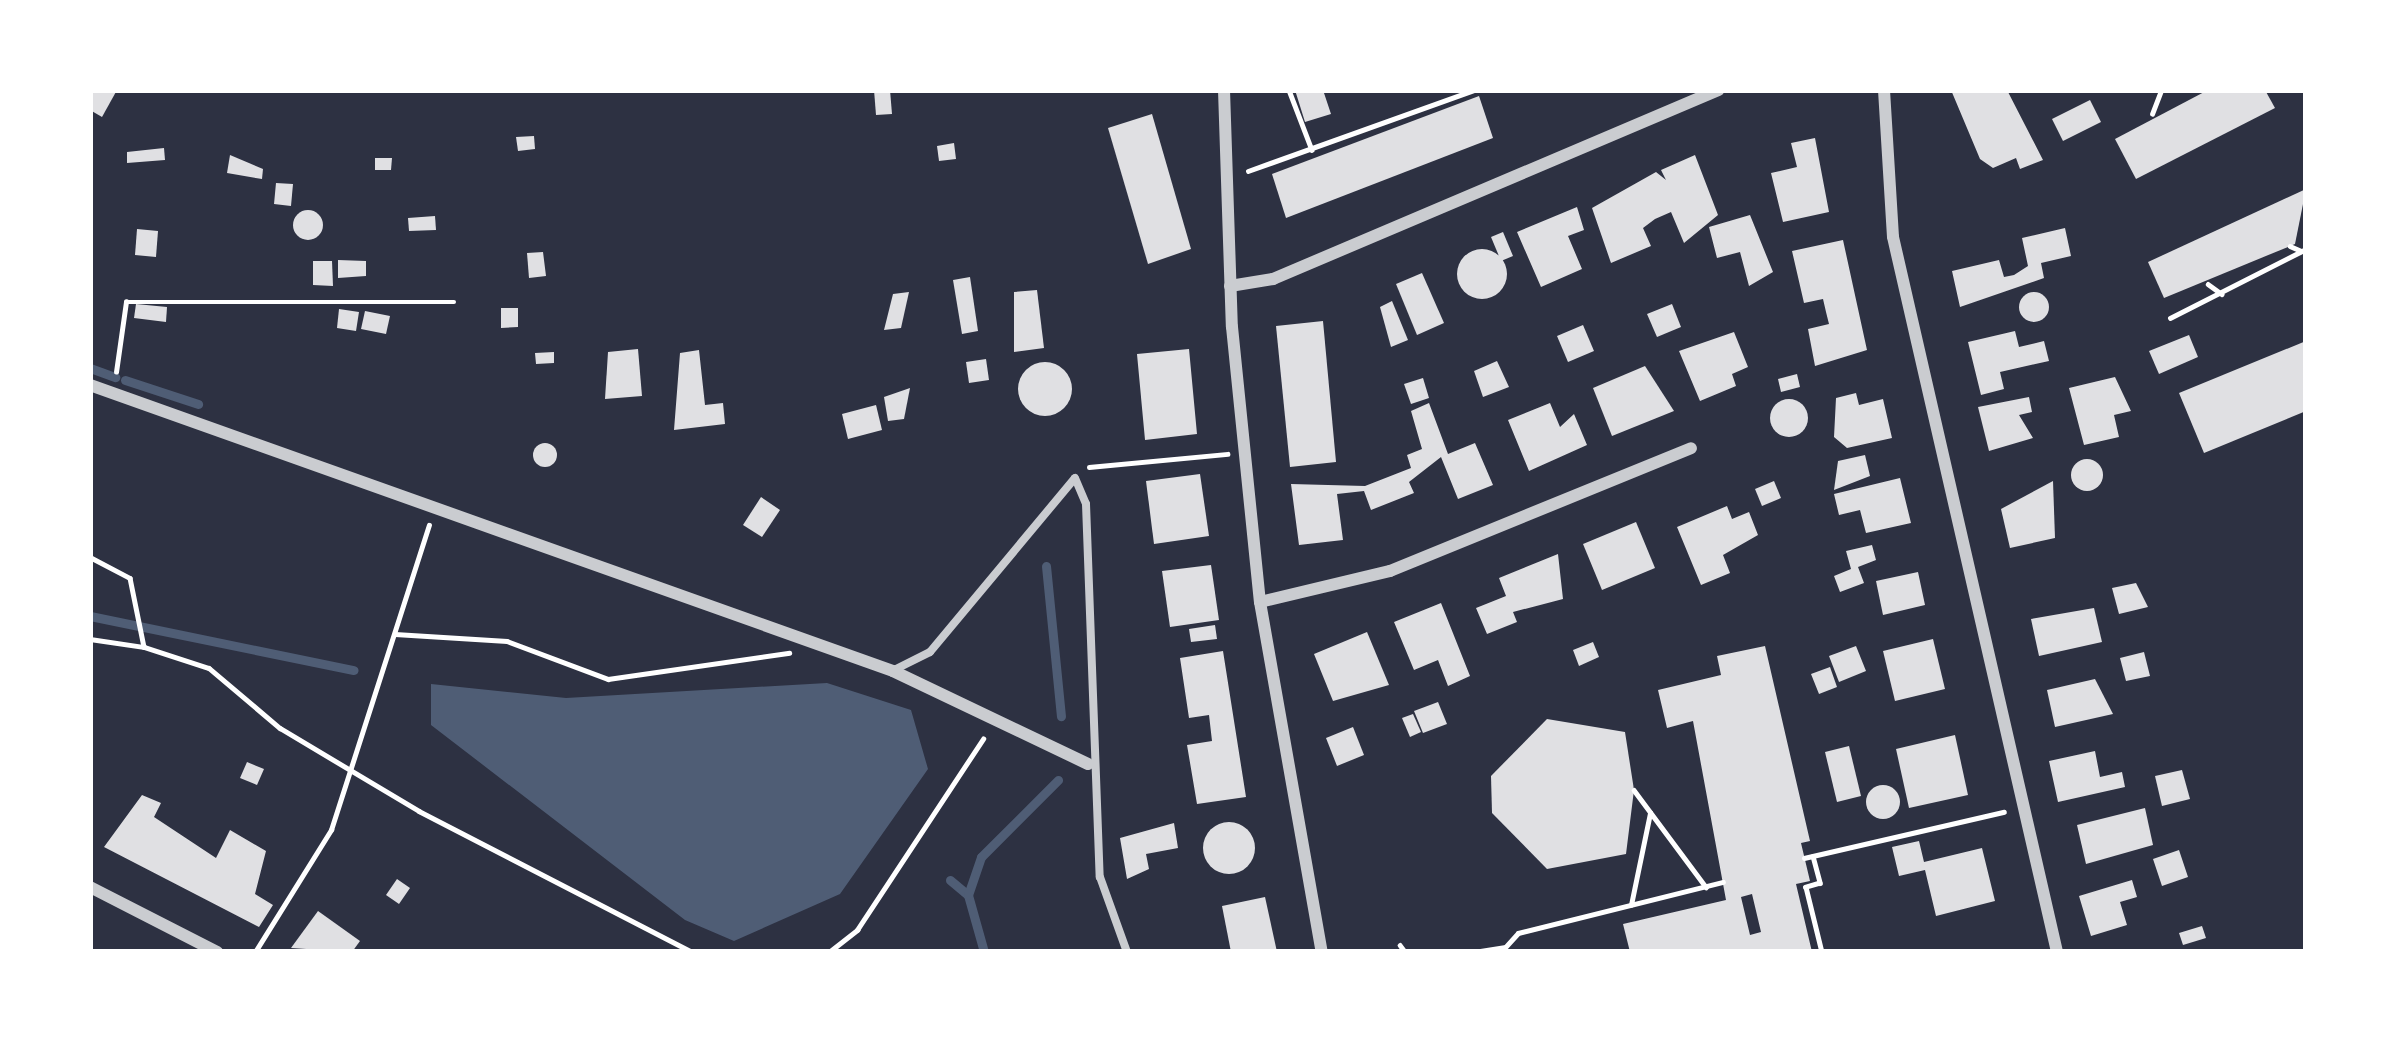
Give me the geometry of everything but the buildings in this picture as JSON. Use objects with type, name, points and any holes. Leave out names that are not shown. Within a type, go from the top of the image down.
[{"type":"street","points":[[1224,90],[1230,286],[1243,453],[1260,602],[1322,952]]},
{"type":"street","points":[[1230,286],[1273,280],[1719,90]]},
{"type":"street","points":[[1883,90],[1893,237],[2056,952]]},
{"type":"street","points":[[90,386],[436,502],[798,645],[892,671],[999,714],[1088,764]]},
{"type":"street","points":[[1260,602],[1390,572],[1691,448]]},
{"type":"street","points":[[90,887],[217,952]]},
{"type":"lane","points":[[892,671],[930,652],[1075,478],[1086,504],[1088,764],[1100,877],[1127,952]]},
{"type":"path","points":[[1289,90],[1312,150]]},
{"type":"path","points":[[1225,178],[1474,90]]},
{"type":"path","points":[[2152,114],[2161,90]]},
{"type":"path","points":[[2290,246],[2304,250]]},
{"type":"path","points":[[2170,318],[2304,250]]},
{"type":"path","points":[[2208,284],[2222,294]]},
{"type":"path","points":[[116,394],[126,302],[454,302]]},
{"type":"path","points":[[1075,478],[1091,466],[1243,453]]},
{"type":"path","points":[[255,952],[331,830],[436,502]]},
{"type":"path","points":[[90,557],[130,578],[140,598],[144,647]]},
{"type":"path","points":[[395,634],[492,638],[608,679],[780,662],[798,645]]},
{"type":"path","points":[[90,639],[144,647],[209,668],[351,769],[692,952]]},
{"type":"path","points":[[829,952],[857,930],[999,714]]},
{"type":"path","points":[[1634,790],[1706,886]]},
{"type":"path","points":[[1804,858],[2021,808]]},
{"type":"path","points":[[1631,905],[1651,813]]},
{"type":"path","points":[[1813,856],[1820,884],[1806,887],[1822,952]]},
{"type":"path","points":[[1474,952],[1503,949],[1631,905],[1706,886],[1721,883],[1725,892]]},
{"type":"path","points":[[1400,945],[1405,952]]},
{"type":"water","points":[[827,683],[911,710],[928,769],[840,894],[734,941],[685,920],[431,725],[431,684],[566,698]]},
{"type":"waterway","points":[[90,368],[115,377]]},
{"type":"waterway","points":[[125,380],[198,404]]},
{"type":"waterway","points":[[1046,566],[1061,716]]},
{"type":"waterway","points":[[90,616],[354,670]]},
{"type":"waterway","points":[[968,895],[981,857],[1058,780]]},
{"type":"waterway","points":[[950,880],[968,895],[984,952]]}]
